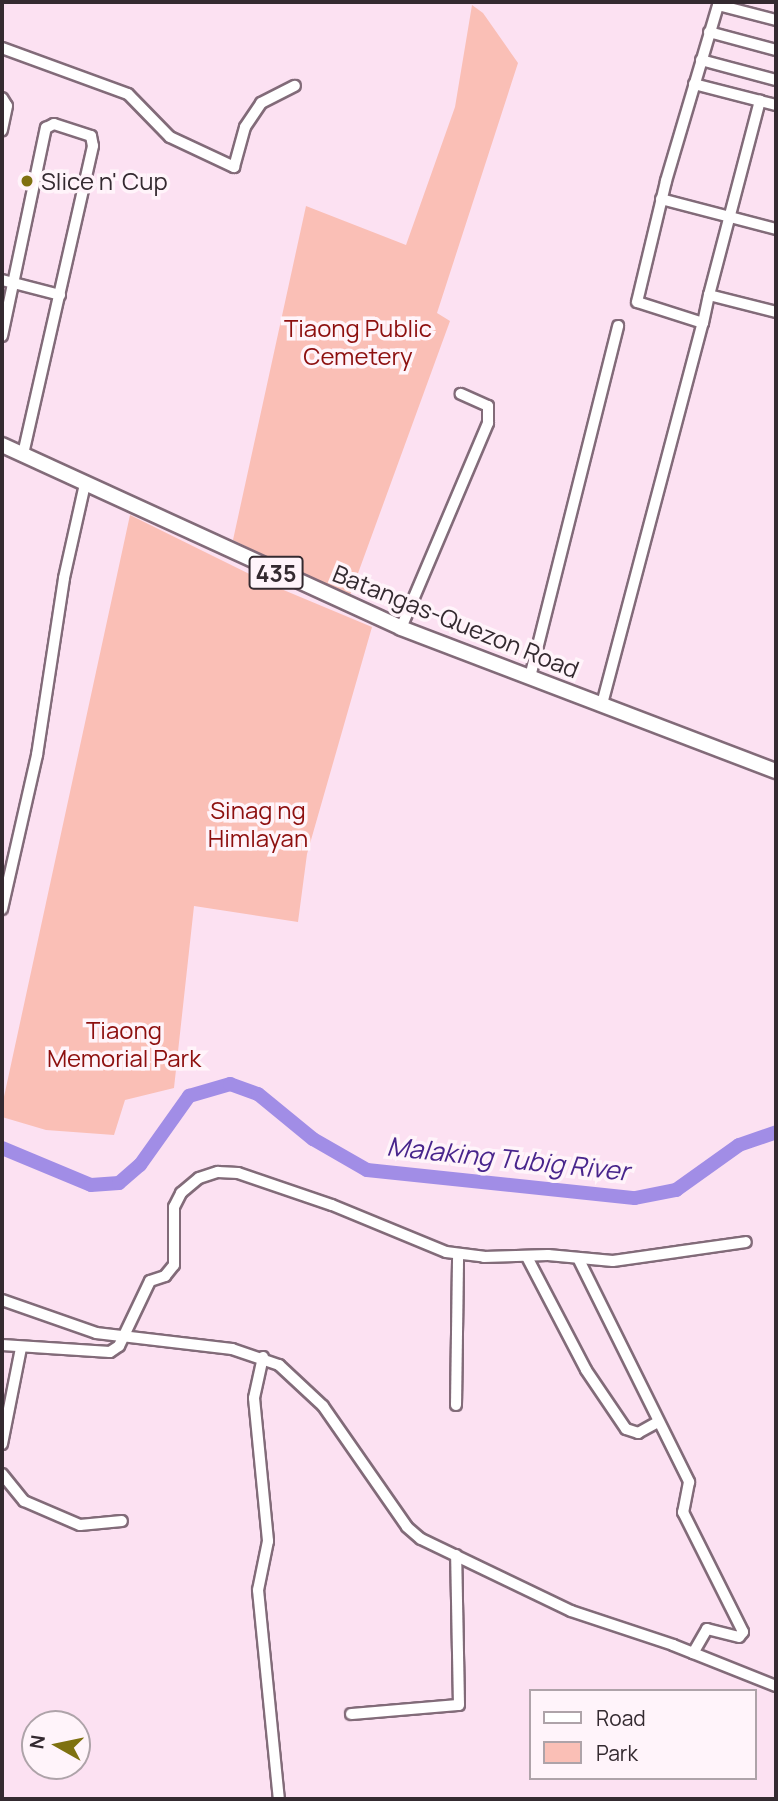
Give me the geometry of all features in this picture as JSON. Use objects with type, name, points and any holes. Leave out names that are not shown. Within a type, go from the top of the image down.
[{"type":"main road","name":"435","points":[[2,445],[85,484]]},
{"type":"main road","name":"Batangas-Quezon Road","points":[[85,484],[401,628],[775,767]]},
{"type":"street","points":[[703,323],[638,305],[662,199],[718,3],[776,20]]},
{"type":"street","points":[[709,33],[776,50]]},
{"type":"street","points":[[2,48],[128,94],[170,137],[234,167],[245,127],[261,103],[295,86]]},
{"type":"street","points":[[701,61],[776,80]]},
{"type":"street","points":[[694,84],[776,105]]},
{"type":"street","points":[[2,98],[7,106],[2,130]]},
{"type":"street","points":[[602,704],[760,101]]},
{"type":"street","points":[[2,335],[15,284],[46,128],[54,124],[91,136],[93,146],[23,455]]},
{"type":"street","points":[[662,199],[776,229]]},
{"type":"street","points":[[2,280],[60,295]]},
{"type":"street","points":[[709,295],[776,312]]},
{"type":"street","points":[[530,677],[618,326]]},
{"type":"street","points":[[401,628],[488,422],[488,406],[461,394]]},
{"type":"street","points":[[2,909],[37,755],[64,578],[85,484]]},
{"type":"street","points":[[2,1345],[110,1352],[126,1337],[150,1281],[165,1276],[174,1265],[174,1207],[181,1193],[199,1178],[218,1172],[237,1172],[332,1205],[458,1254],[527,1257],[548,1255],[579,1260],[613,1261],[746,1242]]},
{"type":"street","points":[[456,1405],[458,1254]]},
{"type":"street","points":[[527,1257],[586,1370],[626,1429],[638,1433],[657,1422]]},
{"type":"street","points":[[579,1260],[657,1422],[690,1482],[683,1512],[743,1632],[740,1637],[707,1629],[693,1653]]},
{"type":"street","points":[[2,1300],[70,1326],[126,1337],[232,1349],[263,1357],[293,1375],[323,1406],[407,1527],[421,1539],[571,1611],[693,1653],[776,1686]]},
{"type":"street","points":[[2,1444],[21,1348]]},
{"type":"street","points":[[263,1357],[254,1398],[268,1541],[258,1590],[279,1799]]},
{"type":"street","points":[[2,1474],[24,1501],[80,1525],[122,1521]]},
{"type":"street","points":[[351,1714],[459,1705],[456,1555]]},
{"type":"green space","name":"Tiaong Public Cemetery","points":[[472,5],[483,13],[518,63],[437,313],[450,321],[349,598],[233,540],[306,206],[406,245],[455,107]]},
{"type":"green space","points":[[130,515],[274,586],[372,627],[307,854],[298,922],[194,906],[174,1088],[125,1100],[114,1135],[46,1130],[2,1117],[2,1106]]},
{"type":"waterway","name":"Malaking Tubig River","points":[[2,1148],[91,1185],[119,1183],[140,1165],[189,1096],[230,1084],[258,1094],[313,1139],[367,1170],[635,1198],[676,1190],[739,1145],[776,1132]]},
{"type":"place","name":"Slice n' Cup","points":[[27,181]]},
{"type":"park label","name":"Sinag ng Himlayan","points":[[258,824]]},
{"type":"park label","name":"Tiaong Memorial Park","points":[[124,1044]]}]
